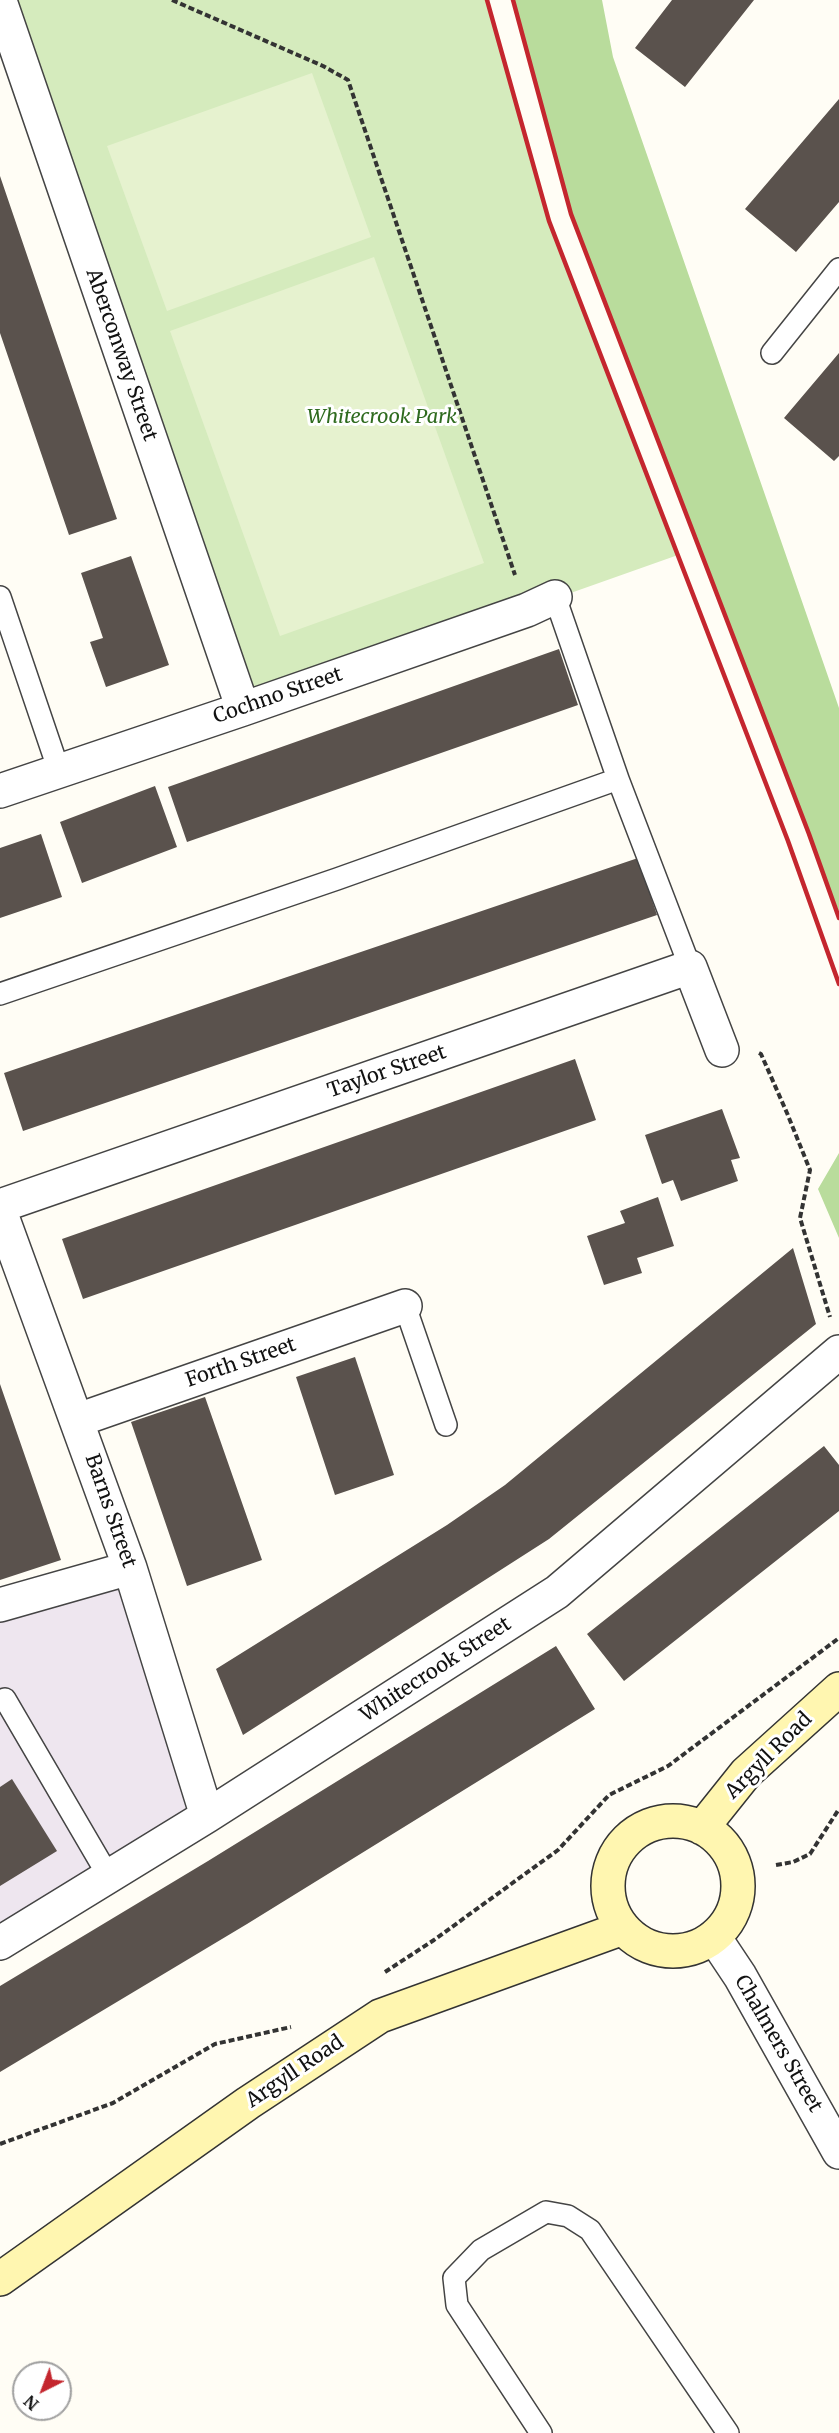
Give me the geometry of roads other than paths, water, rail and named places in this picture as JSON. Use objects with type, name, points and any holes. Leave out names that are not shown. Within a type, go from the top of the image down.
[{"type":"street","name":"Aberconway Street","points":[[0,1],[243,709]]},
{"type":"street","name":"Cochno Street","points":[[0,791],[243,709],[541,604]]},
{"type":"street","points":[[690,967],[722,1050]]},
{"type":"street","name":"Taylor Street","points":[[0,1206],[690,967]]},
{"type":"street","name":"Barns Street","points":[[0,1211],[130,1568],[207,1816]]},
{"type":"street","name":"Forth Street","points":[[78,1420],[405,1306]]},
{"type":"street","name":"Whitecrook Street","points":[[0,1943],[207,1816],[557,1592],[836,1339]]},
{"type":"street","points":[[0,1605],[130,1568]]},
{"type":"street","name":"Argyll Road","points":[[702,1828],[746,1773],[839,1689]]},
{"type":"street","points":[[678,1821],[702,1828],[723,1844],[735,1866],[738,1893],[731,1917],[714,1937],[693,1948],[667,1951],[643,1945],[623,1928],[611,1907],[607,1881],[614,1857],[629,1837],[652,1824],[678,1821]]},
{"type":"street","name":"Argyll Road","points":[[0,2279],[248,2103],[380,2016],[623,1928]]},
{"type":"street","name":"Chalmers Street","points":[[714,1937],[830,2113],[839,2152]]},
{"type":"lane","points":[[772,353],[839,269]]},
{"type":"lane","points":[[0,597],[59,771]]},
{"type":"lane","points":[[541,604],[618,779],[690,967]]},
{"type":"lane","points":[[0,994],[348,875],[618,779]]},
{"type":"lane","points":[[405,1306],[446,1425]]},
{"type":"lane","points":[[0,1701],[5,1699],[109,1877]]},
{"type":"lane","points":[[541,2433],[457,2305],[454,2278],[481,2250],[546,2212],[568,2216],[590,2230],[728,2433]]},
{"type":"railway","points":[[487,0],[549,221],[788,841],[839,984]]},
{"type":"railway","points":[[513,0],[571,214],[809,834],[839,918]]},
{"type":"park label","name":"Whitecrook Park","points":[[382,417]]}]
